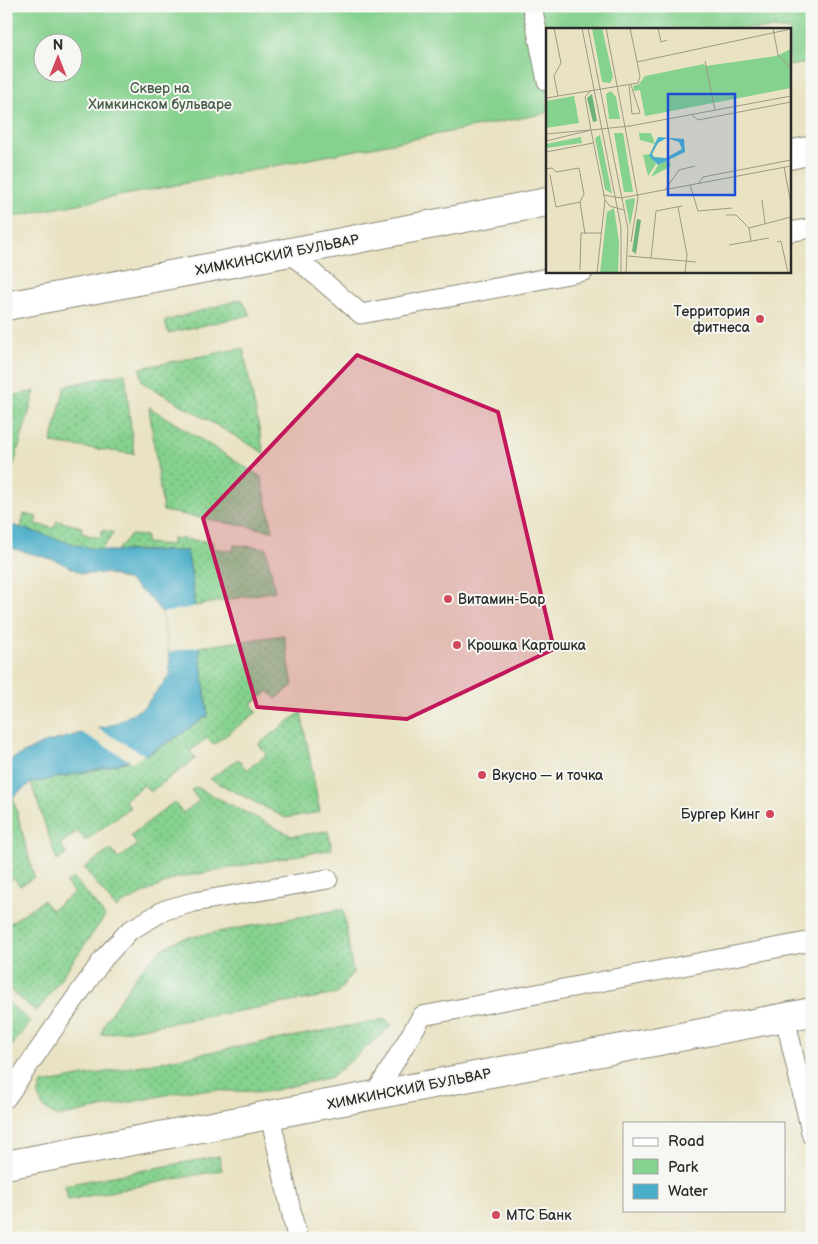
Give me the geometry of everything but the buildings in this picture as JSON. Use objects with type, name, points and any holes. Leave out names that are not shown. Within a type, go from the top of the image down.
[{"type":"main road","points":[[790,155],[812,150]]},
{"type":"main road","name":"ХИМКИНСКИЙ БУЛЬВАР","points":[[6,306],[546,202]]},
{"type":"main road","name":"ХИМКИНСКИЙ БУЛЬВАР","points":[[6,1166],[812,1012]]},
{"type":"lane","points":[[532,6],[546,76]]},
{"type":"lane","points":[[790,232],[812,228]]},
{"type":"lane","points":[[289,252],[361,314],[579,272]]},
{"type":"lane","points":[[6,1098],[104,958],[129,931],[165,910],[204,900],[328,879]]},
{"type":"lane","points":[[374,1096],[422,1016],[812,941]]},
{"type":"lane","points":[[785,1017],[812,1136]]},
{"type":"lane","points":[[270,1115],[297,1238]]},
{"type":"highlighted area","points":[[357,355],[498,412],[554,649],[407,719],[257,707],[203,518]]},
{"type":"green space","name":"Сквер на Химкинском бульваре","points":[[6,6],[812,6],[812,62],[790,66],[790,28],[546,28],[546,113],[6,218]]},
{"type":"green space","points":[[242,299],[250,315],[168,333],[165,321]]},
{"type":"green space","points":[[243,348],[264,453],[142,382],[140,368]]},
{"type":"green space","points":[[125,373],[134,454],[51,443],[65,386]]},
{"type":"green space","points":[[35,391],[7,488],[6,488],[6,397]]},
{"type":"green space","points":[[149,407],[261,477],[273,531],[163,511]]},
{"type":"green space","points":[[24,514],[37,517],[35,524],[54,528],[57,521],[82,527],[81,533],[100,538],[102,530],[114,533],[101,550],[76,545],[21,528]]},
{"type":"green space","points":[[131,535],[146,536],[146,543],[172,545],[172,538],[213,542],[212,548],[233,551],[234,545],[266,548],[275,591],[195,606],[187,551],[117,550]]},
{"type":"green space","points":[[284,635],[293,685],[276,699],[269,691],[251,704],[257,712],[213,745],[207,738],[190,751],[195,759],[150,792],[144,785],[125,800],[130,807],[85,841],[78,831],[60,844],[67,854],[57,861],[31,783],[116,765],[160,748],[208,715],[199,647]]},
{"type":"green space","points":[[301,712],[320,812],[286,818],[210,779],[238,759],[247,770],[266,755],[259,744]]},
{"type":"green space","points":[[196,787],[292,836],[328,831],[332,849],[176,878],[116,908],[84,868],[111,849],[118,859],[137,845],[131,835],[174,802],[183,813],[199,801],[191,790]]},
{"type":"green space","points":[[13,797],[34,877],[20,886],[14,878],[6,884],[6,802]]},
{"type":"green space","points":[[74,878],[105,916],[37,1012],[6,987],[6,926],[43,900],[51,910],[74,893],[66,883]]},
{"type":"green space","points":[[343,909],[353,972],[337,994],[101,1035],[106,1020],[136,976],[160,950],[180,939]]},
{"type":"green space","points":[[6,1001],[30,1021],[6,1054]]},
{"type":"green space","points":[[386,1019],[392,1025],[332,1077],[266,1092],[191,1090],[57,1117],[43,1107],[38,1096],[42,1084]]},
{"type":"green space","points":[[219,1156],[222,1170],[68,1200],[65,1185]]},
{"type":"water","points":[[6,523],[76,545],[106,551],[187,551],[208,715],[177,737],[145,755],[112,766],[31,783],[6,802],[6,762],[41,744],[115,724],[144,707],[170,675],[169,652],[162,613],[151,599],[129,581],[106,573],[81,573],[58,561],[6,545]]},
{"type":"pier","points":[[197,606],[201,646],[169,652],[162,613]]},
{"type":"pier","points":[[95,727],[145,755],[132,762],[79,731]]},
{"type":"place","name":"Территория фитнеса","points":[[760,319]]},
{"type":"place","name":"Витамин-Бар","points":[[448,599]]},
{"type":"place","name":"Крошка Картошка","points":[[457,645]]},
{"type":"place","name":"Вкусно — и точка","points":[[482,775]]},
{"type":"place","name":"Бургер Кинг","points":[[770,814]]},
{"type":"place","name":"МТС Банк","points":[[496,1215]]}]
